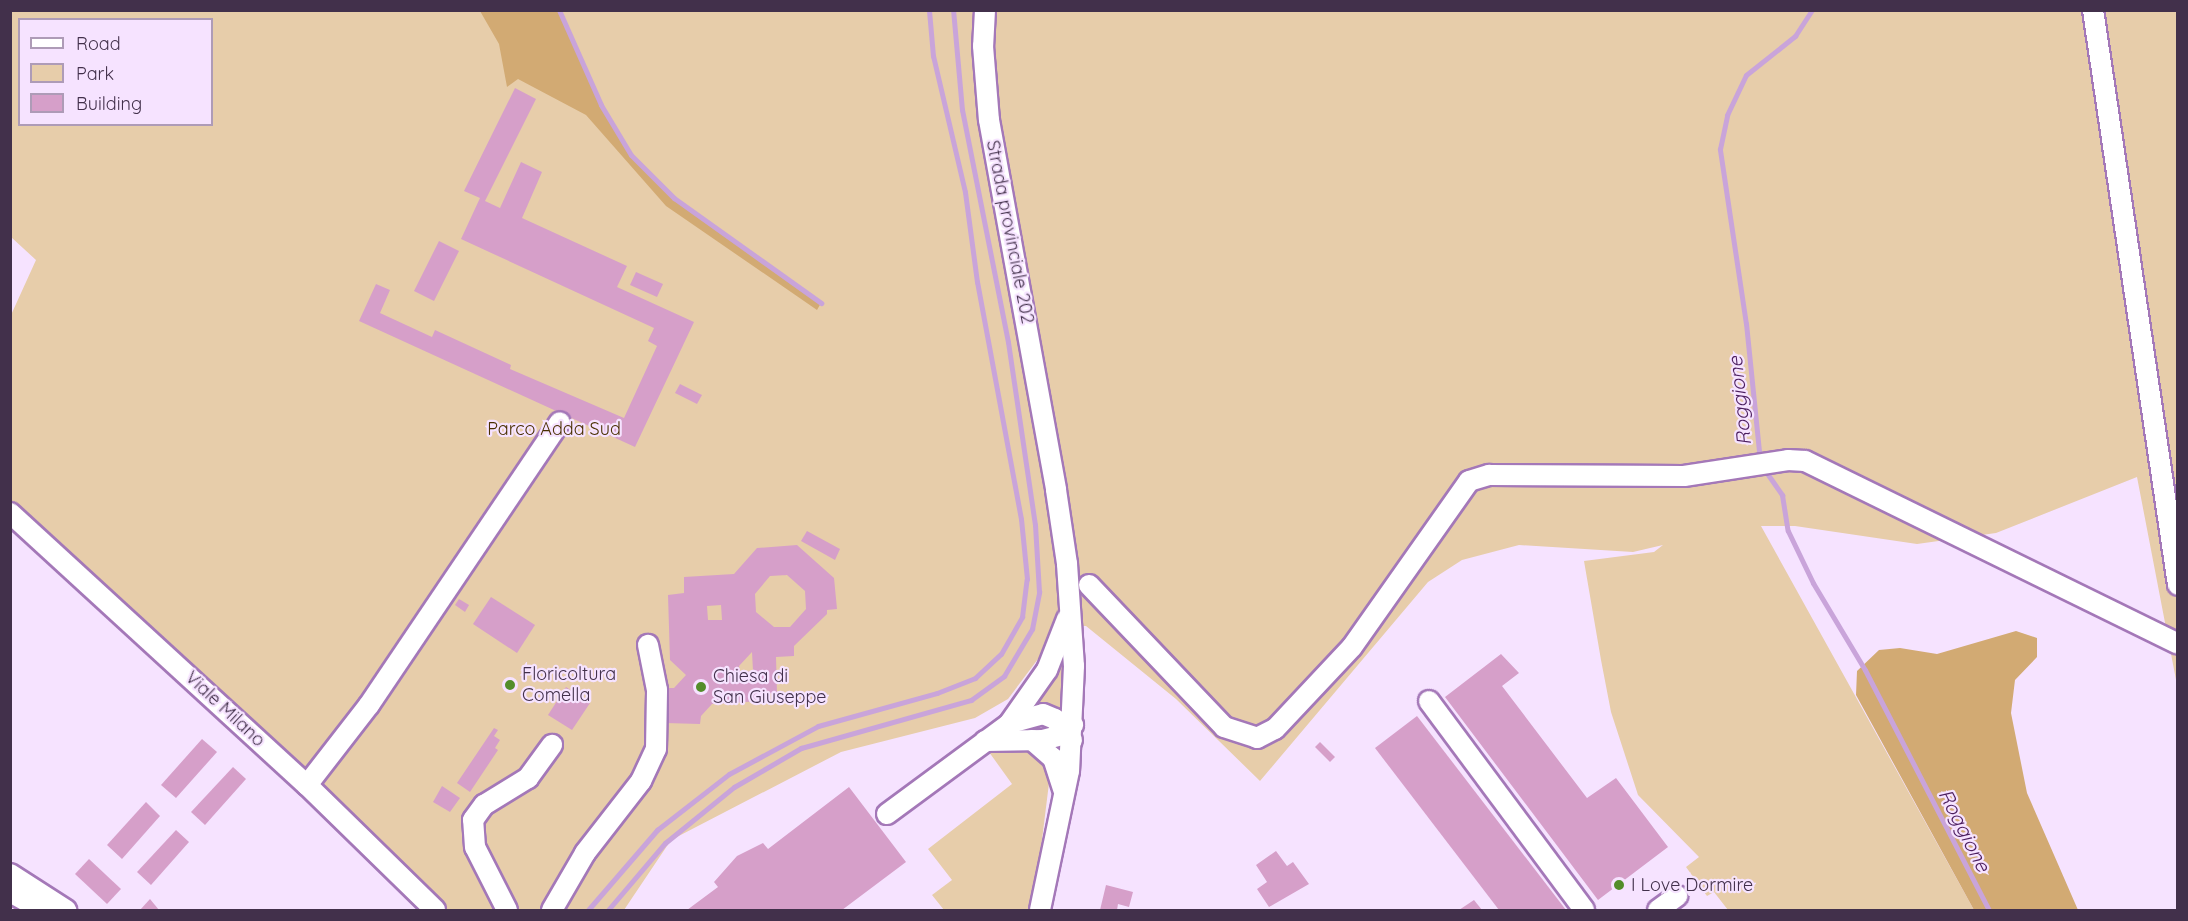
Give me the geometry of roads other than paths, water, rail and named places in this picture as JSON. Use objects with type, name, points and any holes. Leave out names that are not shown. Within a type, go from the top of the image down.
[{"type":"street","name":"Strada provinciale 202","points":[[985,10],[982,46],[989,120],[1050,453],[1071,608],[1071,732],[1065,798],[1040,910]]},
{"type":"street","points":[[2093,10],[2178,585]]},
{"type":"street","points":[[308,785],[369,705],[560,422]]},
{"type":"street","points":[[1089,585],[1224,727],[1257,738],[1275,729],[1352,647],[1468,481],[1489,475],[1684,476],[1805,461],[1826,469],[2178,644]]},
{"type":"street","name":"Viale Milano","points":[[10,513],[308,785],[435,910]]},
{"type":"street","points":[[1009,724],[1053,658],[1071,608]]},
{"type":"street","points":[[552,910],[585,853],[634,790],[650,765],[659,735],[657,690],[648,645]]},
{"type":"street","points":[[1429,701],[1584,910]]},
{"type":"street","points":[[887,814],[1009,724],[1043,714],[1055,719],[1071,732]]},
{"type":"street","points":[[985,741],[1032,740],[1071,732]]},
{"type":"street","points":[[1032,740],[1053,759],[1065,798]]},
{"type":"street","points":[[507,910],[475,847],[473,820],[484,805],[528,778],[552,745]]},
{"type":"street","points":[[10,874],[54,907]]},
{"type":"street","points":[[10,892],[54,907]]},
{"type":"street","points":[[1658,910],[1677,896]]},
{"type":"waterway","points":[[559,10],[601,105],[631,155],[674,198],[821,303]]},
{"type":"waterway","points":[[588,910],[657,830],[729,774],[818,726],[937,693],[975,678],[1001,654],[1022,617],[1027,579],[1021,519],[977,282],[965,192],[933,56],[929,10]]},
{"type":"waterway","points":[[608,910],[665,843],[734,787],[801,748],[971,700],[1004,676],[1032,629],[1039,592],[1035,525],[1008,342],[962,110],[953,10]]},
{"type":"waterway","name":"Roggione","points":[[1760,461],[1746,324],[1720,149],[1727,115],[1746,75],[1795,36],[1812,10]]},
{"type":"waterway","name":"Roggione","points":[[1764,469],[1782,495],[1788,531],[1813,583],[1865,670],[1989,910]]},
{"type":"place","name":"Floricoltura Comella","points":[[510,685]]},
{"type":"place","name":"Chiesa di San Giuseppe","points":[[701,687]]},
{"type":"place","name":"I Love Dormire","points":[[1619,885]]},
{"type":"park label","name":"Parco Adda Sud","points":[[554,429]]}]
